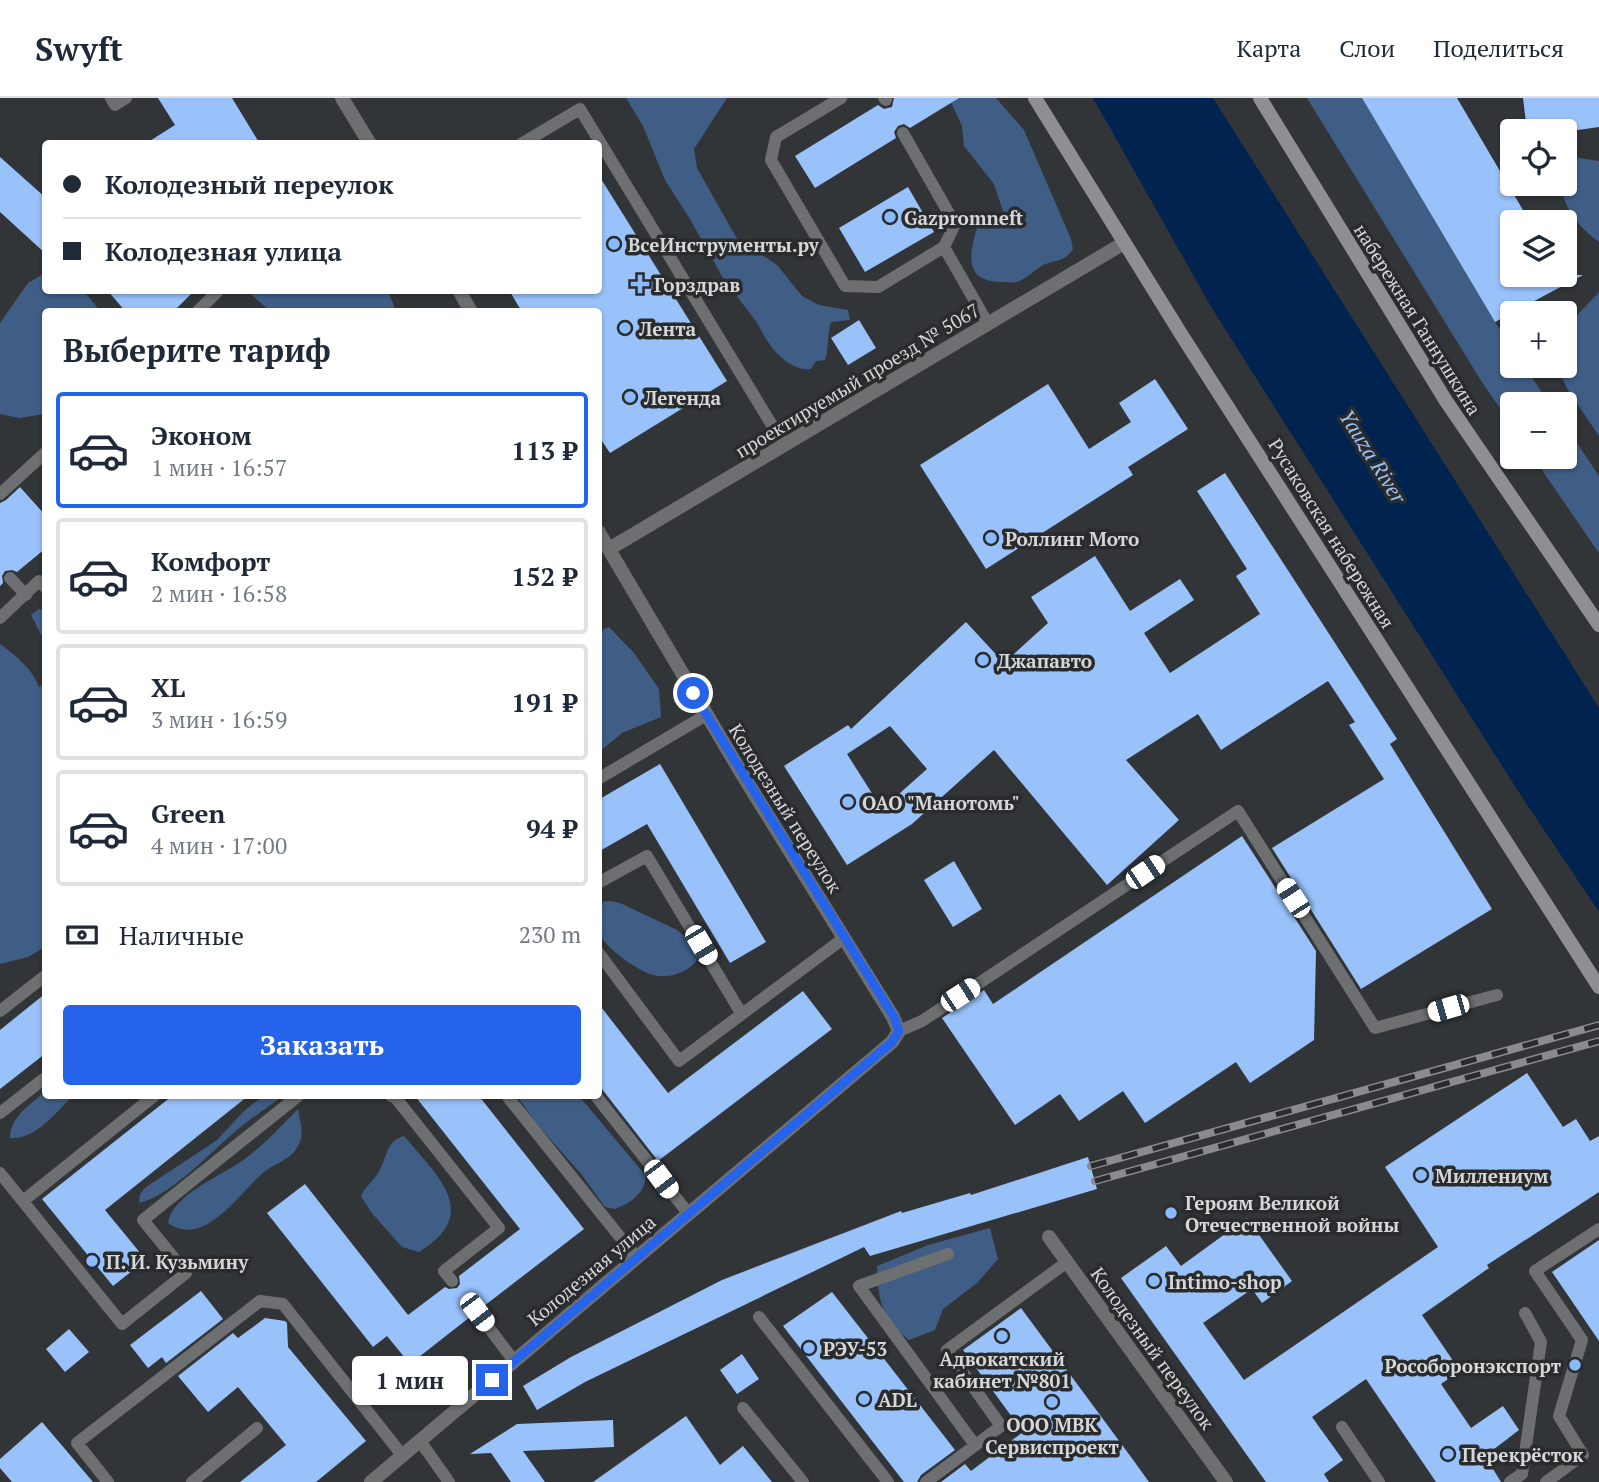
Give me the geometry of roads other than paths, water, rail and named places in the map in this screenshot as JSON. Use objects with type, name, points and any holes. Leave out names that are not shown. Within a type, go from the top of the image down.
[{"type":"main road","name":"Русаковская набережная","points":[[1035,98],[1599,987]]},
{"type":"main road","name":"набережная Ганнушкина","points":[[1260,98],[1446,401],[1599,625]]},
{"type":"street","points":[[342,98],[368,140]]},
{"type":"street","name":"проектируемый проезд № 5067","points":[[609,549],[1125,243]]},
{"type":"street","name":"Колодезный переулок","points":[[602,538],[706,715],[894,1017],[899,1031]]},
{"type":"street","name":"Колодезная улица","points":[[371,1482],[892,1042],[899,1031]]},
{"type":"street","name":"Колодезный переулок","points":[[1049,1237],[1226,1482]]},
{"type":"lane","points":[[111,98],[115,105],[126,98]]},
{"type":"lane","points":[[841,98],[776,137],[771,160],[845,286],[878,287],[944,247],[954,224],[904,133]]},
{"type":"lane","points":[[528,140],[580,109],[599,140]]},
{"type":"lane","points":[[602,145],[784,445]]},
{"type":"lane","points":[[944,247],[988,324]]},
{"type":"lane","points":[[201,308],[215,294]]},
{"type":"lane","points":[[0,494],[42,456]]},
{"type":"lane","points":[[10,578],[26,595]]},
{"type":"lane","points":[[0,618],[39,581],[42,584]]},
{"type":"lane","points":[[602,777],[706,715]]},
{"type":"lane","points":[[899,1031],[922,1021],[1238,811],[1375,1028],[1497,995]]},
{"type":"lane","points":[[602,881],[647,856],[741,1013]]},
{"type":"lane","points":[[602,956],[679,1061],[844,938]]},
{"type":"lane","points":[[0,1011],[42,978]]},
{"type":"lane","points":[[0,1113],[42,1080]]},
{"type":"lane","points":[[23,1201],[150,1099]]},
{"type":"lane","points":[[0,1172],[122,1324],[186,1273],[143,1220],[294,1099]]},
{"type":"lane","points":[[397,1099],[499,1228],[444,1271],[452,1281]]},
{"type":"lane","points":[[509,1099],[636,1257]]},
{"type":"lane","points":[[598,1099],[688,1213]]},
{"type":"lane","points":[[1546,1482],[1583,1455],[1559,1416],[1582,1340],[1535,1271],[1599,1228]]},
{"type":"lane","points":[[948,1254],[859,1286],[975,1446]]},
{"type":"lane","points":[[926,1482],[1001,1426],[947,1350],[1067,1262]]},
{"type":"lane","points":[[108,1482],[77,1443],[260,1301],[283,1304],[402,1455]]},
{"type":"lane","points":[[477,1312],[514,1361]]},
{"type":"lane","points":[[1510,1482],[1522,1475],[1541,1342],[1525,1313]]},
{"type":"lane","points":[[760,1317],[888,1482]]},
{"type":"lane","points":[[743,1408],[803,1482]]},
{"type":"lane","points":[[1342,1427],[1379,1482]]},
{"type":"lane","points":[[192,1482],[257,1428]]},
{"type":"lane","points":[[419,1441],[449,1482]]},
{"type":"water","name":"Yauza River","points":[[1093,98],[1213,98],[1599,708],[1599,912],[1518,791],[1213,310]]},
{"type":"railway","points":[[1091,1166],[1599,1025]]},
{"type":"railway","points":[[1095,1181],[1599,1041]]},
{"type":"place","name":"Gazpromneft","points":[[890,217]]},
{"type":"place","name":"ВсеИнструменты.ру","points":[[614,244]]},
{"type":"place","name":"Горздрав","points":[[640,284]]},
{"type":"place","name":"Лента","points":[[625,328]]},
{"type":"place","name":"Легенда","points":[[630,397]]},
{"type":"place","name":"Роллинг Мото","points":[[991,538]]},
{"type":"place","name":"Джапавто","points":[[983,660]]},
{"type":"place","name":"ОАО \"Манотомь\"","points":[[848,802]]},
{"type":"place","name":"Миллениум","points":[[1421,1175]]},
{"type":"place","name":"Героям Великой Отечественной войны","points":[[1171,1213]]},
{"type":"place","name":"П. И. Кузьмину","points":[[92,1261]]},
{"type":"place","name":"Intimo-shop","points":[[1154,1281]]},
{"type":"place","name":"Адвокатский кабинет №801","points":[[1002,1336]]},
{"type":"place","name":"РЭУ-53","points":[[809,1348]]},
{"type":"place","name":"Рособоронэкспорт","points":[[1575,1365]]},
{"type":"place","name":"ADL","points":[[864,1399]]},
{"type":"place","name":"ООО МВК Сервиспроект","points":[[1052,1402]]},
{"type":"place","name":"Перекрёсток","points":[[1448,1454]]}]
